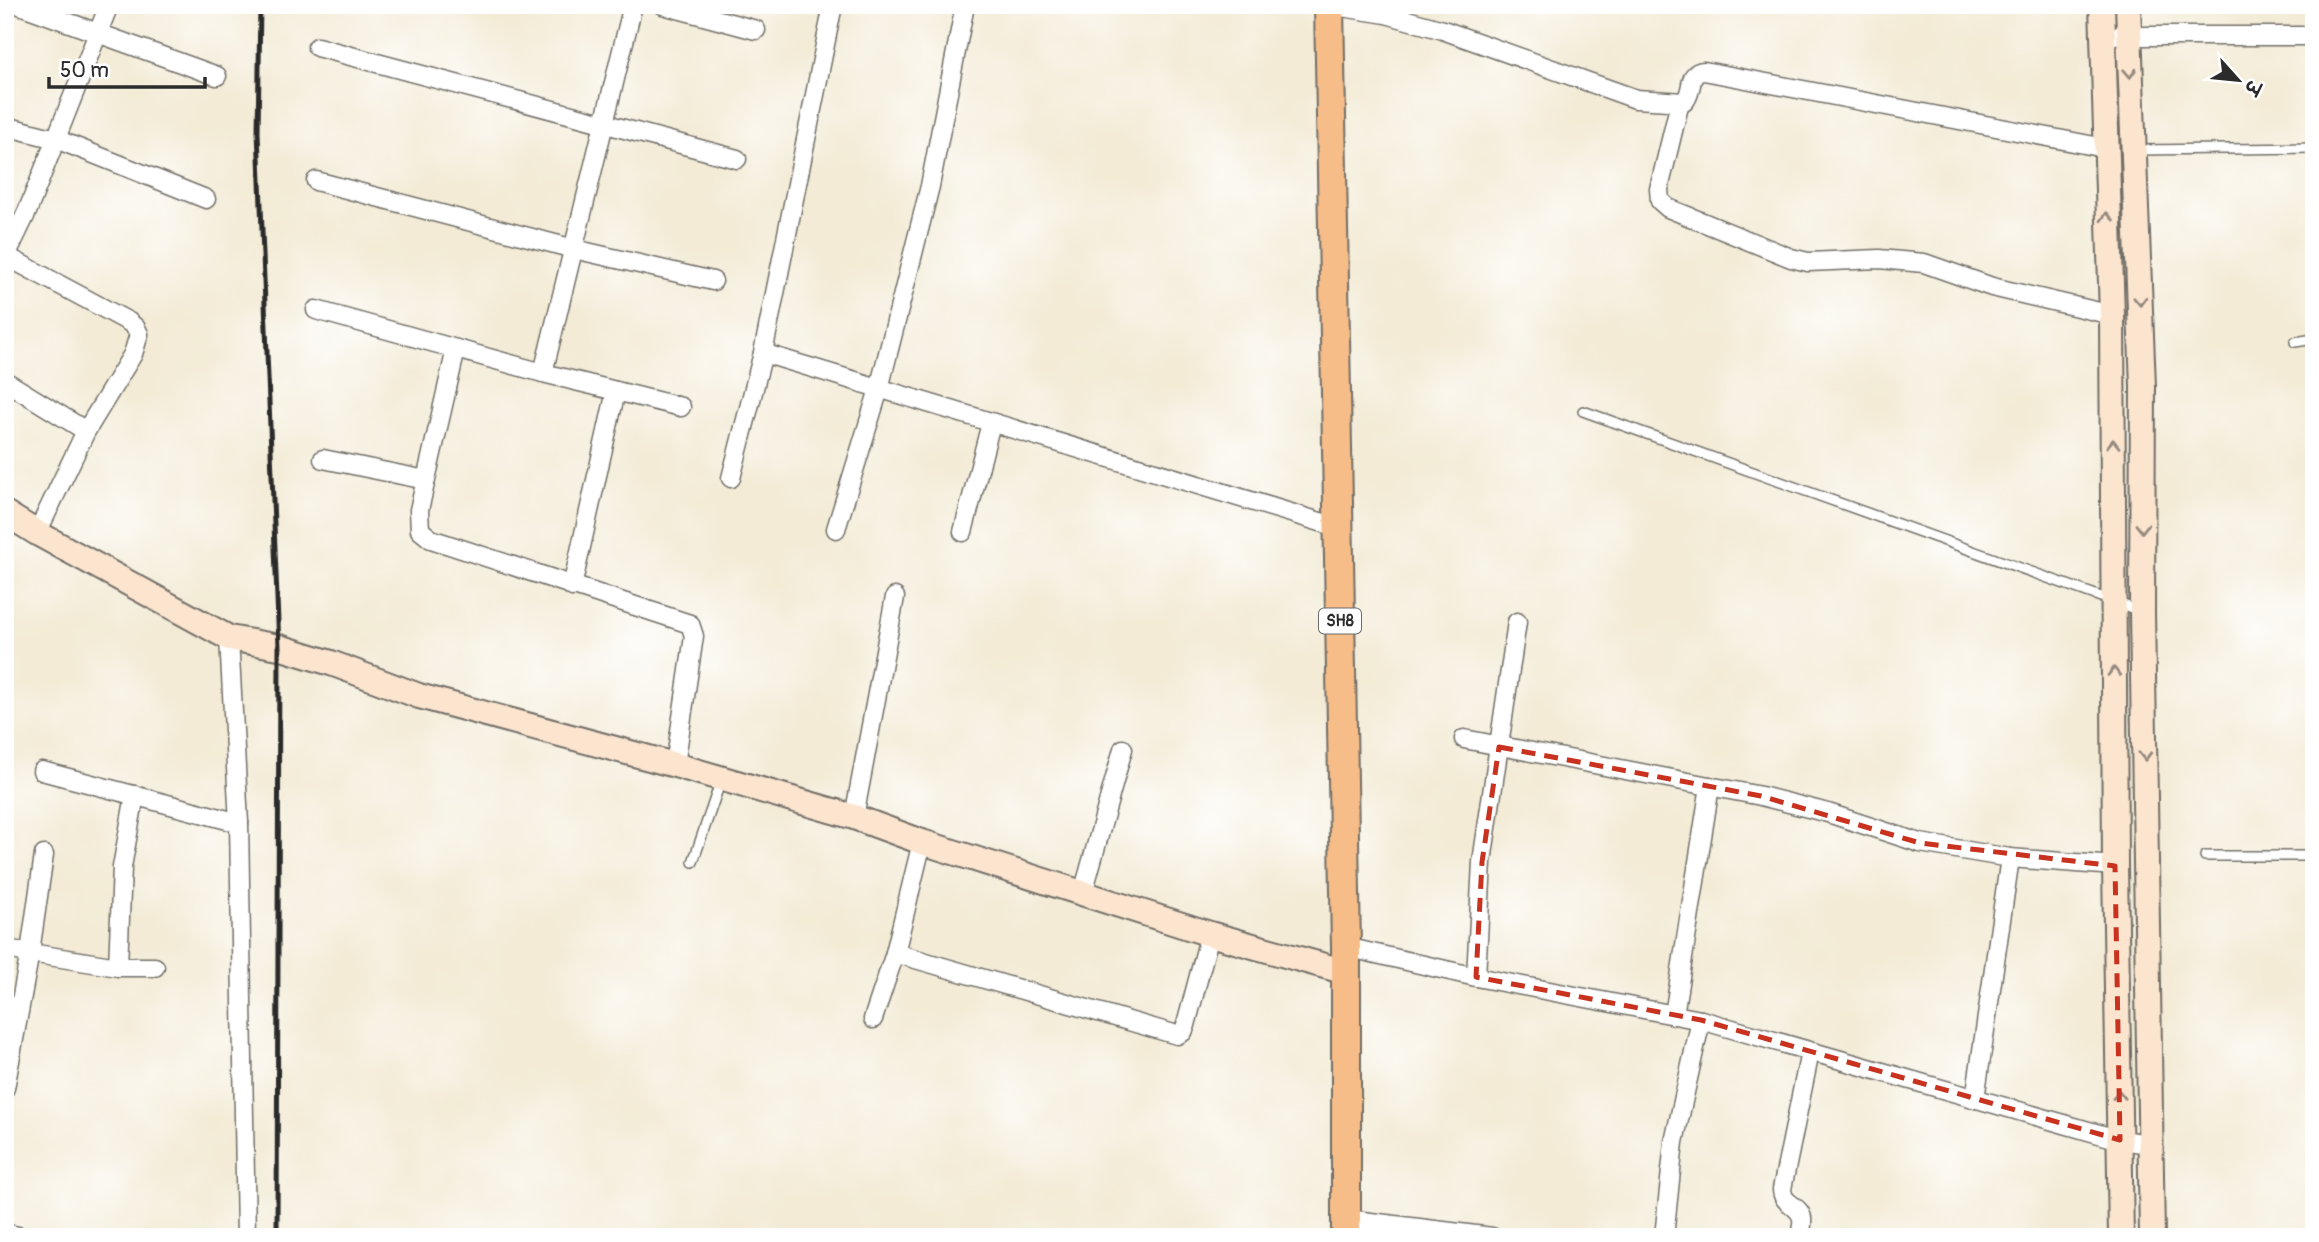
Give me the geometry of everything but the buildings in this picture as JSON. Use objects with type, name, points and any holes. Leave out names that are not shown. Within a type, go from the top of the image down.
[{"type":"main road","name":"SH8","points":[[1329,5],[1346,959],[1346,1228]]},
{"type":"street","points":[[20,5],[217,76]]},
{"type":"street","points":[[37,533],[86,432],[133,354],[139,334],[129,322],[6,257],[27,212],[109,5]]},
{"type":"street","points":[[543,373],[633,5]]},
{"type":"street","points":[[663,5],[756,30]]},
{"type":"street","points":[[731,478],[763,353],[833,5]]},
{"type":"street","points":[[836,529],[880,389],[930,186],[965,5]]},
{"type":"street","points":[[1329,5],[1386,14],[1424,24],[1636,99],[1684,102],[1689,97],[1694,73],[1704,71],[2105,148]]},
{"type":"street","points":[[2102,5],[2112,315],[2115,866],[2121,1237]]},
{"type":"street","points":[[2128,5],[2143,386],[2142,612],[2152,1237]]},
{"type":"street","points":[[2102,36],[2314,36]]},
{"type":"street","points":[[317,47],[737,159]]},
{"type":"street","points":[[1680,102],[1659,188],[1660,201],[1668,208],[1791,258],[1808,262],[1879,259],[1924,263],[1992,287],[2112,315]]},
{"type":"street","points":[[5,126],[56,139],[206,199]]},
{"type":"street","points":[[316,181],[574,249],[713,281]]},
{"type":"street","points":[[316,310],[543,373],[681,407]]},
{"type":"street","points":[[456,349],[418,518],[420,530],[431,539],[690,624],[694,636],[675,765]]},
{"type":"street","points":[[763,353],[1340,528]]},
{"type":"street","points":[[5,381],[86,432]]},
{"type":"street","points":[[572,587],[616,391]]},
{"type":"street","points":[[963,532],[991,423]]},
{"type":"street","points":[[323,459],[426,480]]},
{"type":"street","points":[[5,513],[229,638],[279,647],[419,696],[675,765],[854,817],[922,842],[1210,934],[1346,959],[1476,977],[1700,1020],[2120,1140],[2150,1144]]},
{"type":"street","points":[[854,817],[895,597]]},
{"type":"street","points":[[1476,977],[1482,862],[1517,622]]},
{"type":"street","points":[[229,638],[239,823],[246,1237]]},
{"type":"street","points":[[1464,739],[1761,796],[1828,813],[1920,843],[2010,858],[2115,866]]},
{"type":"street","points":[[1083,893],[1122,749]]},
{"type":"street","points":[[42,771],[239,823]]},
{"type":"street","points":[[1674,1015],[1710,786]]},
{"type":"street","points":[[118,967],[122,867],[135,795]]},
{"type":"street","points":[[873,1019],[895,953],[922,842]]},
{"type":"street","points":[[5,1088],[30,952],[44,855]]},
{"type":"street","points":[[1975,1099],[2010,858]]},
{"type":"street","points":[[895,953],[1177,1035],[1183,1032],[1186,1025],[1210,934]]},
{"type":"street","points":[[5,948],[118,967],[155,967]]},
{"type":"street","points":[[1664,1237],[1674,1142],[1700,1020]]},
{"type":"street","points":[[1800,1237],[1800,1214],[1781,1194],[1810,1052]]},
{"type":"street","points":[[1346,1228],[1492,1237]]},
{"type":"street","points":[[5,1233],[22,1237]]},
{"type":"lane","points":[[2134,150],[2314,148]]},
{"type":"lane","points":[[2295,342],[2314,339]]},
{"type":"lane","points":[[1583,411],[2142,612]]},
{"type":"lane","points":[[693,862],[721,779]]},
{"type":"lane","points":[[2205,856],[2314,856]]},
{"type":"highlighted area","points":[[1499,747],[1761,796],[1920,843],[2115,866],[2120,1140],[1701,1020],[1476,977],[1482,862]]},
{"type":"railway","points":[[260,5],[258,132],[279,647],[277,1237]]}]
